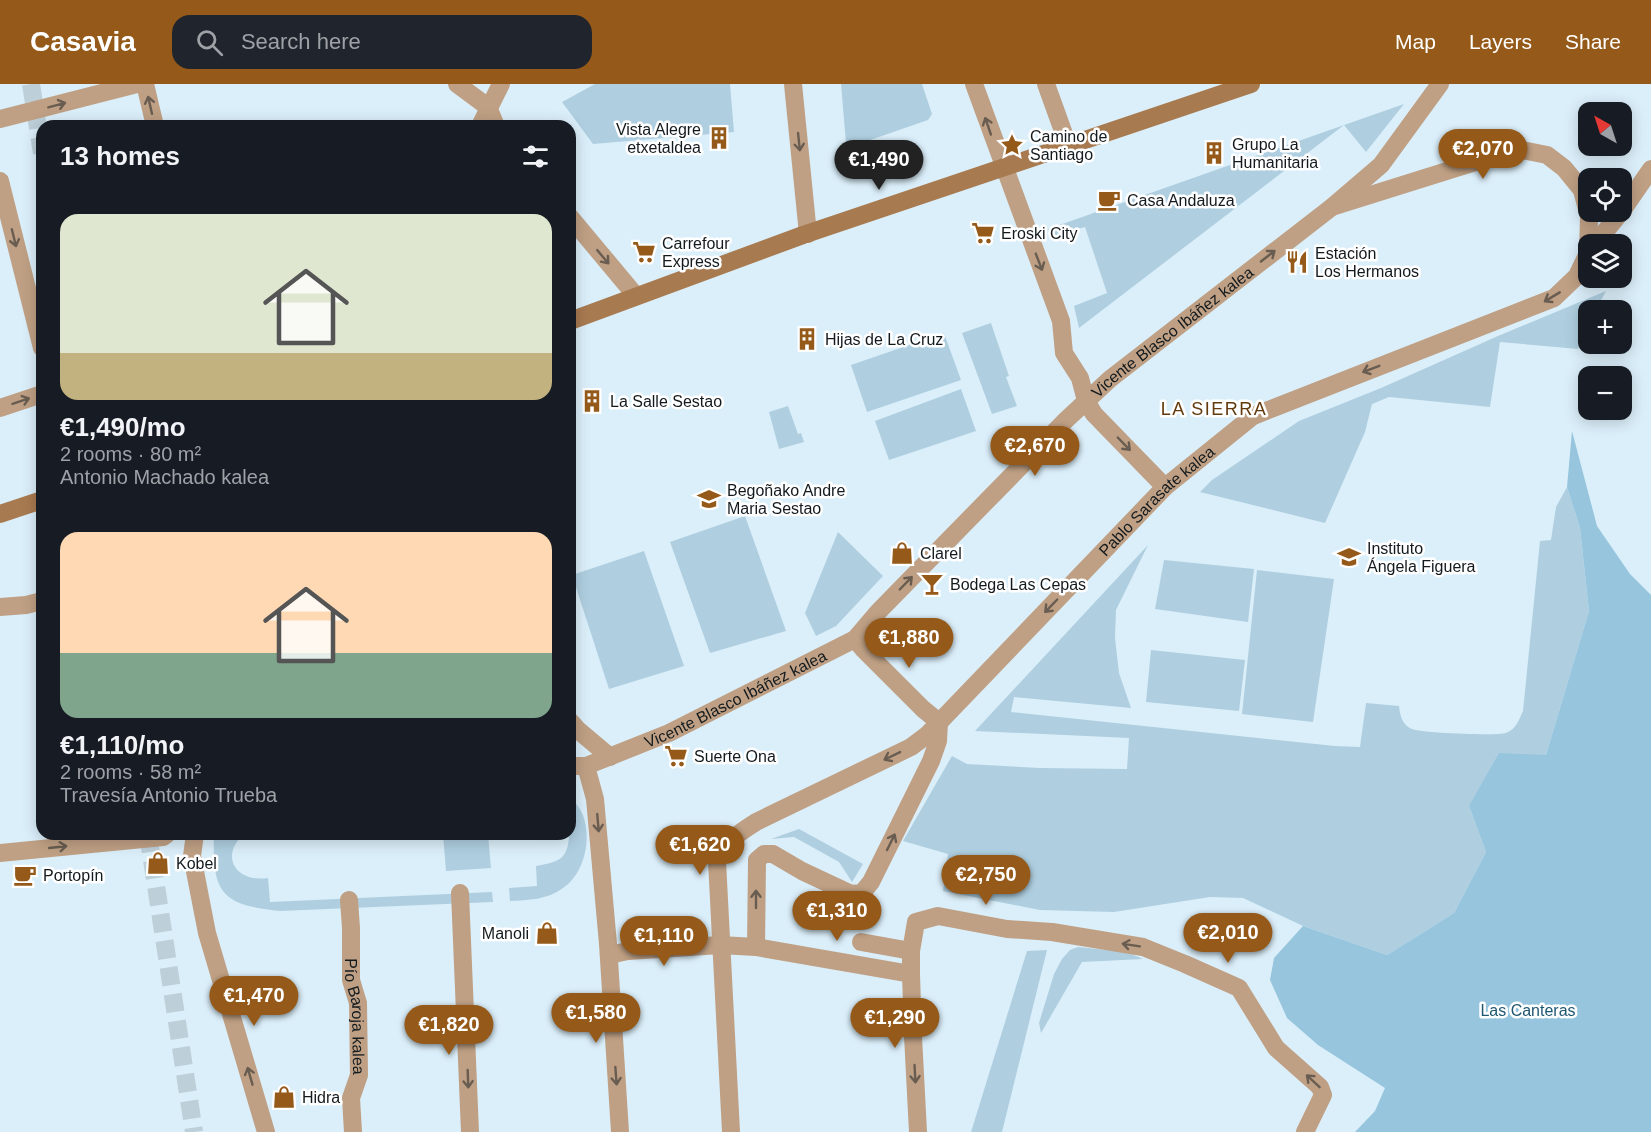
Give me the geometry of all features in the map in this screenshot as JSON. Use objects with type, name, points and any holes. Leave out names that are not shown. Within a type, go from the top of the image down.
[{"type":"street","points":[[0,119],[136,84]]},
{"type":"street","points":[[146,84],[154,120]]},
{"type":"street","points":[[457,84],[488,107],[493,120]]},
{"type":"street","points":[[483,120],[501,84]]},
{"type":"street","points":[[793,84],[808,234]]},
{"type":"street","points":[[974,84],[1061,321],[1064,353],[1080,378],[1086,400],[1094,414],[1166,487]]},
{"type":"street","points":[[1046,84],[1068,145]]},
{"type":"street","points":[[576,319],[808,234],[1251,84]]},
{"type":"street","points":[[1425,84],[1426,103]]},
{"type":"street","name":"Vicente Blasco Ibáñez kalea","points":[[578,766],[610,757],[669,733],[855,639],[878,612],[1086,400],[1332,207],[1381,165],[1440,84]]},
{"type":"street","name":"Pablo Sarasate kalea","points":[[1332,207],[1517,149],[1547,155],[1564,168],[1582,190],[1589,217],[1589,234]]},
{"type":"street","points":[[1632,196],[1651,169]]},
{"type":"street","points":[[0,181],[36,324]]},
{"type":"street","points":[[1603,234],[1612,222]]},
{"type":"street","points":[[576,224],[636,296]]},
{"type":"street","name":"Pablo Sarasate kalea","points":[[731,1132],[717,945],[717,861],[722,849],[741,831],[756,822],[911,747],[927,735],[1166,487],[1253,416],[1554,298],[1578,274]]},
{"type":"street","points":[[0,408],[36,396]]},
{"type":"street","points":[[0,514],[36,502]]},
{"type":"street","points":[[0,607],[36,602]]},
{"type":"street","points":[[756,947],[757,860],[764,854],[773,854],[802,871],[851,894],[862,893],[871,882],[932,761],[938,741],[939,722],[923,709],[855,639]]},
{"type":"street","points":[[576,728],[610,757]]},
{"type":"street","points":[[578,766],[595,799],[609,955],[620,1132]]},
{"type":"street","points":[[0,853],[132,840]]},
{"type":"street","points":[[194,840],[192,856],[207,933],[266,1132]]},
{"type":"street","points":[[460,893],[470,1132]]},
{"type":"street","name":"Pío Baroja kalea","points":[[349,900],[351,980],[358,1003],[359,1075],[351,1098],[353,1132]]},
{"type":"street","points":[[918,1132],[911,951],[916,922],[938,916],[1007,929],[1052,932],[1143,947],[1239,988],[1276,1048],[1320,1087],[1323,1095],[1305,1132]]},
{"type":"street","points":[[861,942],[911,951]]},
{"type":"street","points":[[609,955],[628,951],[717,945],[756,947],[911,974]]},
{"type":"shaded area","points":[[595,84],[730,84],[734,132],[593,144],[562,102]]},
{"type":"shaded area","points":[[841,84],[922,84],[932,114],[928,120],[853,146],[846,143]]},
{"type":"shaded area","points":[[1404,104],[1366,152],[1344,125]]},
{"type":"shaded area","points":[[1344,125],[1079,328],[1074,306],[1107,293],[1085,227],[1050,237],[1048,229]]},
{"type":"shaded area","points":[[1606,291],[1601,300],[1584,300]]},
{"type":"shaded area","points":[[1578,303],[1578,349],[1500,342],[1490,407],[1389,397],[1372,404],[1365,432],[1325,523],[1200,492],[1212,480],[1299,421],[1381,388]]},
{"type":"shaded area","points":[[991,323],[1009,376],[1006,377],[1017,406],[992,414],[962,333]]},
{"type":"shaded area","points":[[944,333],[961,380],[867,412],[851,365]]},
{"type":"shaded area","points":[[961,389],[976,431],[889,460],[875,421]]},
{"type":"shaded area","points":[[788,406],[798,434],[801,433],[804,442],[779,449],[769,412]]},
{"type":"shaded area","points":[[1567,487],[1580,528],[1589,611],[1546,755],[1469,806],[1486,852],[1454,913],[1387,955],[1303,926],[1243,898],[1210,897],[1114,912],[1040,910],[943,891],[948,854],[903,841],[952,756],[967,764],[1127,769],[1129,738],[975,731],[1148,545],[1116,610],[1115,638],[1119,673],[1131,708],[1014,697],[1011,712],[1360,747],[1366,703],[1399,706],[1404,722],[1412,729],[1443,733],[1506,733],[1517,724],[1523,711],[1540,541],[1551,540],[1556,507]]},
{"type":"shaded area","points":[[745,516],[786,631],[710,653],[670,542]]},
{"type":"shaded area","points":[[838,532],[883,576],[836,626],[816,636],[805,613]]},
{"type":"shaded area","points":[[644,551],[684,666],[609,689],[576,587],[576,574]]},
{"type":"shaded area","points":[[1164,560],[1254,569],[1248,622],[1155,609]]},
{"type":"shaded area","points":[[1257,570],[1334,579],[1313,722],[1242,714]]},
{"type":"shaded area","points":[[1151,650],[1245,660],[1239,711],[1146,702]]},
{"type":"shaded area","points":[[576,804],[584,818],[587,831],[584,857],[579,870],[572,880],[551,895],[538,899],[510,901],[509,888],[537,886],[536,866],[556,861],[564,855],[568,840],[576,840]]},
{"type":"shaded area","points":[[799,829],[863,864],[852,882],[839,862],[794,837],[771,839]]},
{"type":"shaded area","points":[[214,840],[239,840],[233,851],[232,859],[235,866],[247,876],[268,878],[270,902],[492,892],[493,902],[280,911],[260,908],[233,900],[224,892],[218,883]]},
{"type":"shaded area","points":[[443,840],[489,840],[491,868],[446,871]]},
{"type":"shaded area","points":[[1078,947],[1127,952],[1143,959],[1082,962],[1041,1033],[1039,1023],[1054,974],[1070,950]]},
{"type":"shaded area","points":[[1047,950],[1002,1132],[971,1132],[1027,951]]},
{"type":"green space","name":"Las Canteras","points":[[1572,431],[1597,526],[1630,574],[1651,595],[1651,1132],[1355,1132],[1375,1111],[1385,1088],[1318,1045],[1287,1018],[1270,980],[1274,958],[1303,926],[1387,955],[1454,913],[1486,852],[1469,806],[1499,753],[1546,755],[1589,611],[1580,528],[1567,487]]},
{"type":"tunnel","points":[[31,84],[37,120]]},
{"type":"tunnel","points":[[149,840],[194,1132]]},
{"type":"place","name":"Vista Alegre etxetaldea","points":[[719,138]]},
{"type":"place","name":"Camino de Santiago","points":[[1012,145]]},
{"type":"place","name":"Grupo La Humanitaria","points":[[1214,153]]},
{"type":"place","name":"Casa Andaluza","points":[[1109,200]]},
{"type":"place","name":"Eroski City","points":[[983,233]]},
{"type":"place","name":"Carrefour Express","points":[[644,252]]},
{"type":"place","name":"Estación Los Hermanos","points":[[1297,262]]},
{"type":"place","name":"Hijas de La Cruz","points":[[807,339]]},
{"type":"place","name":"La Salle Sestao","points":[[592,401]]},
{"type":"place","name":"Begoñako Andre Maria Sestao","points":[[709,499]]},
{"type":"place","name":"Clarel","points":[[902,553]]},
{"type":"place","name":"Instituto Ángela Figuera","points":[[1349,557]]},
{"type":"place","name":"Bodega Las Cepas","points":[[932,584]]},
{"type":"place","name":"Suerte Ona","points":[[676,756]]},
{"type":"place","name":"Kobel","points":[[158,863]]},
{"type":"place","name":"Portopín","points":[[25,875]]},
{"type":"place","name":"Manoli","points":[[547,933]]},
{"type":"place","name":"Hidra","points":[[284,1097]]},
{"type":"district","name":"LA SIERRA","points":[[1214,409]]}]
